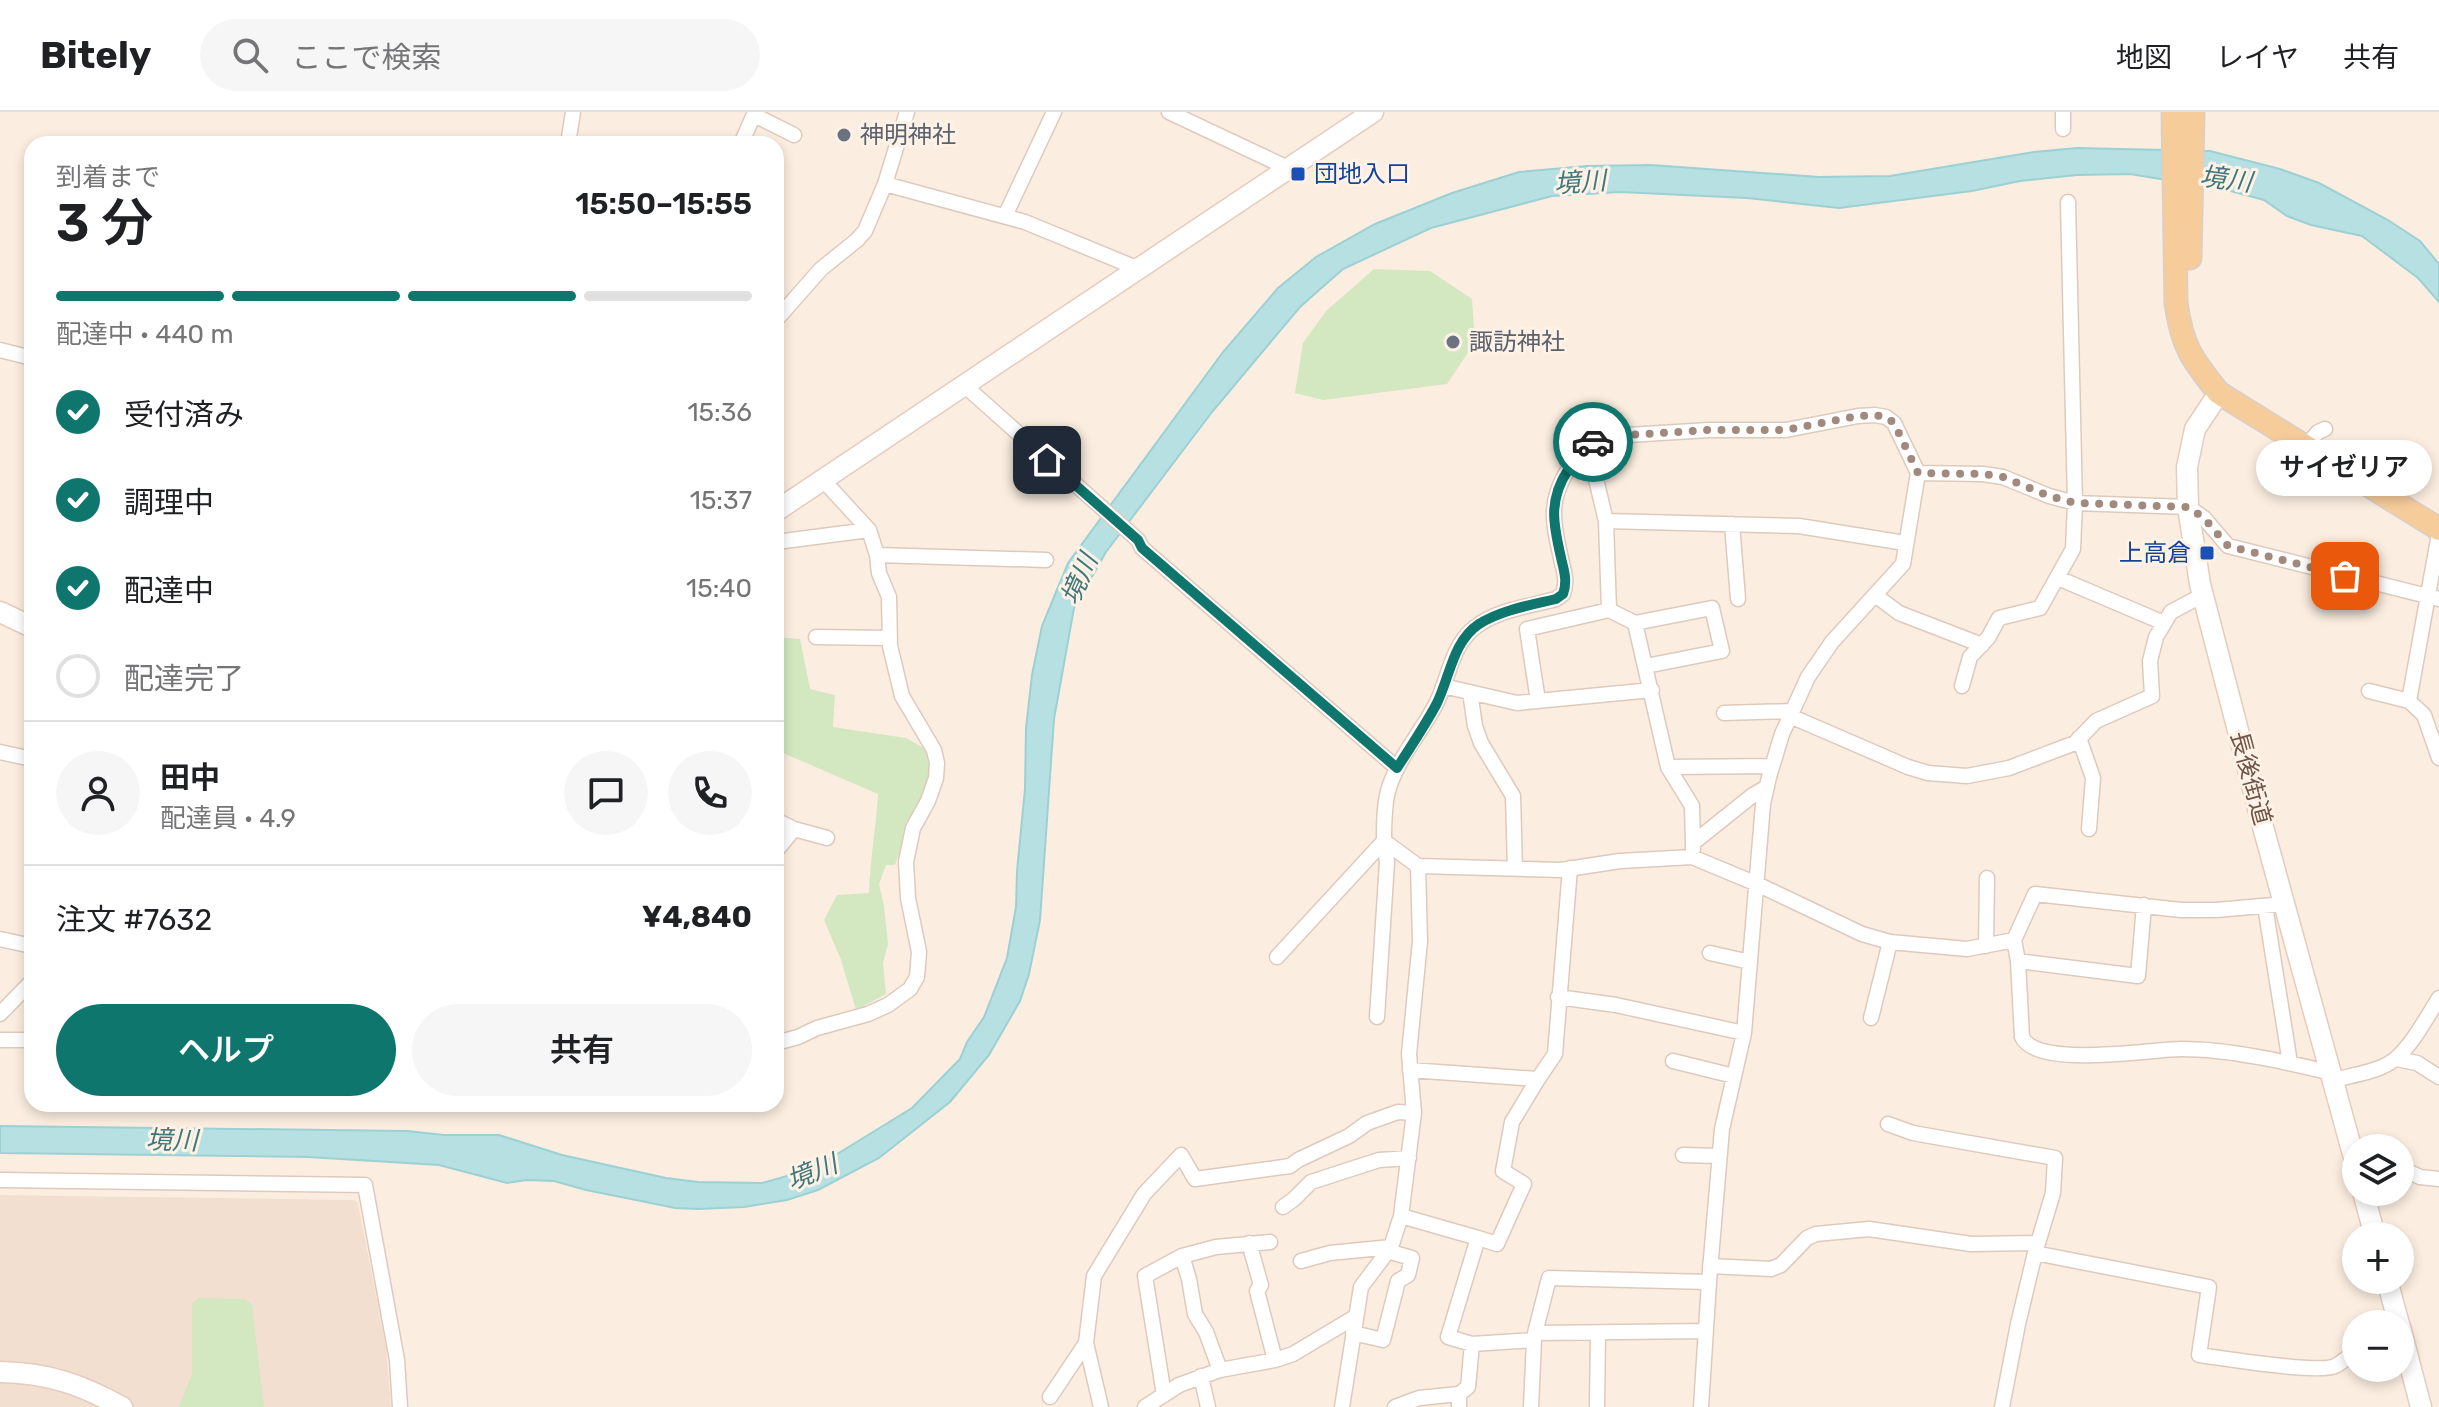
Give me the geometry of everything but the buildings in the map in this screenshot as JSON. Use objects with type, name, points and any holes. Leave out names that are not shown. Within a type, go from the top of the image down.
[{"type":"main road","points":[[2173,112],[2183,140],[2189,316],[2200,356],[2219,393],[2439,532]]},
{"type":"main road","points":[[2183,140],[2193,112]]},
{"type":"street","points":[[569,136],[573,112]]},
{"type":"street","points":[[784,311],[821,269],[865,231],[885,184],[907,112]]},
{"type":"street","points":[[1005,216],[1054,112]]},
{"type":"street","points":[[1169,112],[1290,169]]},
{"type":"street","points":[[784,506],[1373,112]]},
{"type":"street","points":[[2063,112],[2063,129]]},
{"type":"street","points":[[744,136],[754,113],[794,135]]},
{"type":"street","points":[[885,184],[1005,216],[1139,269]]},
{"type":"street","points":[[1962,686],[1970,657],[1982,645],[1999,618],[2040,608],[2073,549],[2075,503],[2068,202]]},
{"type":"street","points":[[0,350],[24,356]]},
{"type":"street","points":[[965,386],[1138,540],[1142,548],[1397,768]]},
{"type":"street","name":"長後街道","points":[[2219,393],[2195,429],[2187,467],[2188,507],[2203,595],[2275,905],[2333,1077],[2348,1134]]},
{"type":"street","points":[[1377,1017],[1387,862],[1384,819],[1388,791],[1397,768],[1423,727],[1464,638],[1477,625],[1495,616],[1556,599],[1563,594],[1565,577],[1553,513],[1554,496],[1573,463],[1598,439],[1612,436],[1709,430],[1786,430],[1875,415],[1886,417],[1894,423],[1918,473],[1903,564],[1832,642],[1808,677],[1772,766],[1763,804],[1744,1033],[1722,1129],[1719,1156],[1701,1407]]},
{"type":"street","points":[[2306,446],[2318,432],[2325,429]]},
{"type":"street","points":[[1588,446],[1606,521],[1609,610]]},
{"type":"street","points":[[1918,473],[2003,477],[2075,503],[2188,507],[2204,518],[2228,546],[2433,598]]},
{"type":"street","points":[[784,1041],[888,1005],[910,989],[917,977],[919,952],[908,898],[906,862],[913,828],[934,789],[937,763],[929,740],[902,696],[889,638],[889,597],[879,573],[869,530],[823,480]]},
{"type":"street","points":[[1606,521],[1799,526],[1905,543]]},
{"type":"street","points":[[1732,524],[1738,599]]},
{"type":"street","points":[[784,541],[869,530]]},
{"type":"street","points":[[2409,701],[2433,598],[2439,532]]},
{"type":"street","points":[[877,555],[1046,560]]},
{"type":"street","points":[[2058,578],[2164,623]]},
{"type":"street","points":[[1875,595],[1899,613],[1982,645]]},
{"type":"street","points":[[1724,713],[1791,714],[1908,767],[1928,773],[1967,776],[2009,768],[2075,743],[2096,721],[2152,696],[2150,661],[2156,637],[2171,612],[2203,595]]},
{"type":"street","points":[[1538,701],[1527,629],[1609,610],[1635,623],[1712,608],[1722,651],[1646,666]]},
{"type":"street","points":[[0,612],[24,623]]},
{"type":"street","points":[[1635,623],[1668,767],[1692,806],[1692,850]]},
{"type":"street","points":[[816,637],[889,638]]},
{"type":"street","points":[[1443,686],[1517,703],[1652,690]]},
{"type":"street","points":[[2369,691],[2409,701],[2424,715],[2435,735],[2439,758]]},
{"type":"street","points":[[1470,692],[1481,743],[1513,796],[1515,869]]},
{"type":"street","points":[[2079,738],[2093,778],[2089,829]]},
{"type":"street","points":[[0,752],[24,757]]},
{"type":"street","points":[[1668,767],[1772,766]]},
{"type":"street","points":[[1384,841],[1418,866],[1570,868],[1620,861],[1692,850],[1753,795],[1767,787]]},
{"type":"street","points":[[784,824],[827,838]]},
{"type":"street","points":[[784,841],[794,829]]},
{"type":"street","points":[[1277,957],[1384,841]]},
{"type":"street","points":[[1692,850],[1862,934],[1890,942],[1949,949],[2014,940]]},
{"type":"street","points":[[1342,1407],[1361,1287],[1389,1249],[1401,1216],[1414,1113],[1409,1054],[1420,941],[1418,866]]},
{"type":"street","points":[[1401,1216],[1497,1244],[1524,1184],[1503,1171],[1512,1122],[1555,1054],[1570,868]]},
{"type":"street","points":[[1986,946],[1987,878]]},
{"type":"street","points":[[2290,1063],[2275,905],[2181,910],[2035,894],[2014,940],[2022,1037],[2030,1047],[2107,1056],[2180,1049],[2290,1063],[2333,1077],[2382,1067],[2396,1059],[2439,998]]},
{"type":"street","points":[[2018,961],[2138,976],[2144,905]]},
{"type":"street","points":[[0,939],[24,944]]},
{"type":"street","points":[[1871,1018],[1890,942]]},
{"type":"street","points":[[1710,953],[1750,962]]},
{"type":"street","points":[[0,1014],[24,989]]},
{"type":"street","points":[[1558,997],[1616,1005],[1744,1033]]},
{"type":"street","points":[[0,1040],[24,1040]]},
{"type":"street","points":[[2396,1059],[2417,1063],[2439,1077]]},
{"type":"street","points":[[1673,1061],[1734,1076]]},
{"type":"street","points":[[1410,1070],[1538,1079]]},
{"type":"street","points":[[1101,1407],[1086,1343],[1094,1276],[1144,1194],[1181,1155],[1195,1179],[1290,1166],[1349,1136],[1367,1123],[1398,1112],[1414,1113]]},
{"type":"street","points":[[1888,1124],[1913,1133],[2055,1158],[2053,1193],[2036,1248],[2002,1407]]},
{"type":"street","points":[[1683,1155],[1719,1156]]},
{"type":"street","points":[[1283,1207],[1311,1182],[1379,1160],[1409,1158]]},
{"type":"street","points":[[2414,1174],[2439,1179]]},
{"type":"street","points":[[0,1180],[365,1185],[397,1360],[400,1407]]},
{"type":"street","points":[[1710,1266],[1771,1269],[1781,1265],[1807,1238],[1816,1234],[1869,1229],[1971,1244],[2036,1248],[2209,1287],[2199,1355],[2327,1368],[2342,1361]]},
{"type":"street","points":[[1478,1238],[1448,1337],[1472,1344],[1534,1336],[1706,1331]]},
{"type":"street","points":[[1164,1395],[1145,1276],[1182,1256],[1216,1247],[1270,1242]]},
{"type":"street","points":[[1249,1243],[1261,1285],[1257,1291],[1275,1360]]},
{"type":"street","points":[[1301,1261],[1330,1253],[1389,1249],[1412,1258],[1408,1275],[1398,1281],[1383,1340],[1354,1325]]},
{"type":"street","points":[[1182,1256],[1195,1314],[1206,1332],[1220,1370]]},
{"type":"street","points":[[1531,1407],[1534,1336],[1549,1278],[1709,1282]]},
{"type":"street","points":[[1145,1407],[1179,1385],[1201,1376],[1293,1354],[1354,1325]]},
{"type":"street","points":[[1597,1407],[1598,1333]]},
{"type":"street","points":[[1050,1397],[1086,1343]]},
{"type":"street","points":[[1395,1407],[1419,1398],[1459,1401],[1468,1387],[1472,1344]]},
{"type":"street","points":[[0,1372],[49,1377],[88,1389],[122,1407]]},
{"type":"street","points":[[1201,1376],[1208,1407]]},
{"type":"street","points":[[2414,1381],[2421,1407]]},
{"type":"shaded area","points":[[0,1195],[354,1200],[358,1203],[386,1347],[391,1407],[0,1407]]},
{"type":"green space","points":[[1374,269],[1430,271],[1472,299],[1475,342],[1447,384],[1323,400],[1295,393],[1303,343],[1326,311]]},
{"type":"green space","points":[[784,638],[800,639],[810,689],[835,695],[833,727],[906,738],[924,748],[930,764],[926,787],[895,865],[886,865],[879,884],[888,944],[883,963],[886,994],[856,1010],[841,960],[824,920],[837,895],[869,893],[878,794],[784,753]]},
{"type":"green space","points":[[198,1298],[245,1299],[252,1305],[264,1407],[179,1407],[192,1374],[192,1304]]},
{"type":"water","name":"境川","points":[[2077,148],[2210,151],[2280,169],[2319,183],[2420,241],[2439,264],[2439,302],[2418,278],[2362,236],[2311,225],[2287,216],[2264,200],[2227,190],[2130,174],[2020,181],[1972,191],[1839,208],[1747,198],[1620,192],[1552,196],[1431,228],[1343,269],[1300,307],[1212,412],[1106,552],[1074,608],[1054,719],[1040,920],[1020,1001],[989,1055],[950,1102],[879,1158],[818,1190],[787,1200],[744,1207],[698,1209],[675,1208],[554,1181],[507,1183],[439,1165],[308,1157],[0,1153],[0,1126],[407,1131],[499,1135],[562,1155],[698,1182],[762,1183],[805,1171],[912,1108],[960,1059],[984,1017],[1007,958],[1016,907],[1032,675],[1042,626],[1068,563],[1223,352],[1278,288],[1316,257],[1375,224],[1452,193],[1519,172],[1651,165],[1819,177],[1890,176],[2034,152]]},
{"type":"way so far","points":[[1593,442],[1612,436],[1709,430],[1786,430],[1875,415],[1886,417],[1894,423],[1918,473],[2003,477],[2075,503],[2188,507],[2204,518],[2228,546],[2345,576]]},
{"type":"place","name":"神明神社","points":[[844,135]]},
{"type":"place","name":"団地入口","points":[[1298,174]]},
{"type":"place","name":"諏訪神社","points":[[1453,342]]},
{"type":"place","name":"上高倉","points":[[2207,553]]},
{"type":"place","name":"サイゼリア","points":[[2345,576]]},
{"type":"route","points":[[1047,460],[1138,540],[1142,548],[1397,768],[1437,702],[1457,648],[1464,638],[1477,625],[1495,616],[1556,599],[1563,594],[1566,586],[1553,513],[1554,496],[1573,463],[1593,442]]}]
